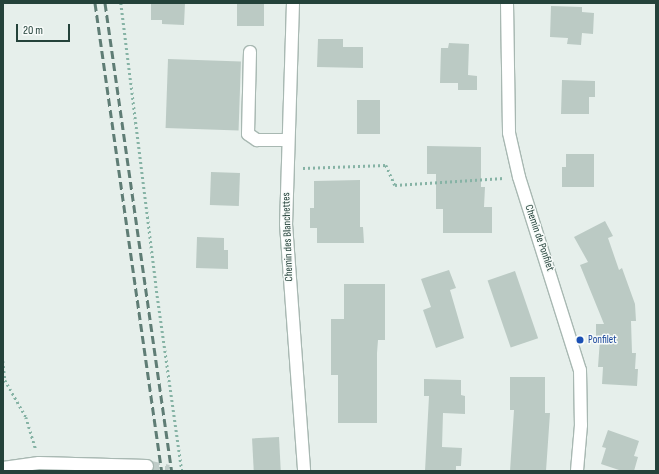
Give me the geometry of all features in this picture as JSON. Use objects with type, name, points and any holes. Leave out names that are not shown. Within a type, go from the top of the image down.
[{"type":"street","name":"Chemin des Blanchettes","points":[[293,3],[286,168],[288,275],[304,471]]},
{"type":"street","name":"Chemin de Ponfilet","points":[[507,3],[509,134],[519,177],[580,370],[581,418],[577,471]]},
{"type":"street","points":[[250,52],[248,134],[257,140],[287,140]]},
{"type":"street","points":[[3,468],[32,466],[147,466]]},
{"type":"path","points":[[121,3],[156,286],[182,471]]},
{"type":"path","points":[[286,168],[386,165],[396,185],[519,177]]},
{"type":"path","points":[[3,361],[5,380],[26,417],[32,466]]},
{"type":"building","points":[[151,3],[185,3],[184,25],[162,24],[162,20],[151,20]]},
{"type":"building","points":[[237,3],[264,3],[264,26],[237,26]]},
{"type":"building","points":[[551,6],[582,7],[582,12],[594,13],[593,34],[582,33],[581,45],[567,44],[568,38],[550,37]]},
{"type":"building","points":[[318,39],[343,39],[343,47],[363,47],[363,68],[317,67]]},
{"type":"building","points":[[449,43],[469,44],[468,75],[477,76],[477,90],[458,90],[458,83],[440,83],[441,48],[448,48]]},
{"type":"building","points":[[168,59],[241,62],[239,131],[166,128]]},
{"type":"building","points":[[562,80],[595,81],[595,97],[589,97],[589,114],[561,114]]},
{"type":"building","points":[[357,100],[380,100],[380,134],[357,134]]},
{"type":"building","points":[[427,146],[481,147],[481,187],[485,187],[484,207],[492,207],[492,233],[443,233],[443,209],[436,209],[436,174],[427,174]]},
{"type":"building","points":[[566,154],[594,154],[594,187],[562,187],[562,167],[566,167]]},
{"type":"building","points":[[211,172],[240,173],[239,206],[210,205]]},
{"type":"building","points":[[360,180],[360,227],[363,227],[364,243],[317,243],[317,228],[310,228],[310,208],[314,208],[314,181]]},
{"type":"building","points":[[605,221],[613,236],[608,238],[619,270],[622,268],[635,304],[636,321],[631,321],[632,353],[636,353],[635,369],[638,369],[637,386],[602,384],[603,367],[598,367],[600,339],[596,339],[596,324],[604,324],[580,265],[588,262],[574,237]]},
{"type":"building","points":[[197,237],[224,238],[224,250],[228,250],[228,269],[196,268]]},
{"type":"building","points":[[449,270],[456,288],[450,290],[464,338],[436,348],[423,310],[431,307],[421,279]]},
{"type":"building","points":[[515,271],[538,338],[511,348],[488,280]]},
{"type":"building","points":[[344,284],[385,284],[385,340],[378,340],[377,353],[377,423],[338,423],[338,375],[331,375],[331,319],[344,319]]},
{"type":"building","points":[[510,377],[545,377],[545,413],[550,413],[546,471],[510,471],[514,410],[510,410]]},
{"type":"building","points":[[424,379],[461,380],[461,395],[465,396],[465,414],[443,413],[442,447],[462,448],[461,466],[456,466],[456,471],[425,471],[429,396],[424,396]]},
{"type":"building","points":[[608,430],[639,441],[634,456],[638,457],[634,471],[622,471],[601,464],[606,448],[602,447]]},
{"type":"building","points":[[279,437],[281,471],[254,471],[252,438]]},
{"type":"tunnel","points":[[147,466],[168,471]]},
{"type":"railway","points":[[95,3],[162,471]]},
{"type":"railway","points":[[105,3],[172,471]]},
{"type":"place","name":"Ponfilet","points":[[580,340]]}]
